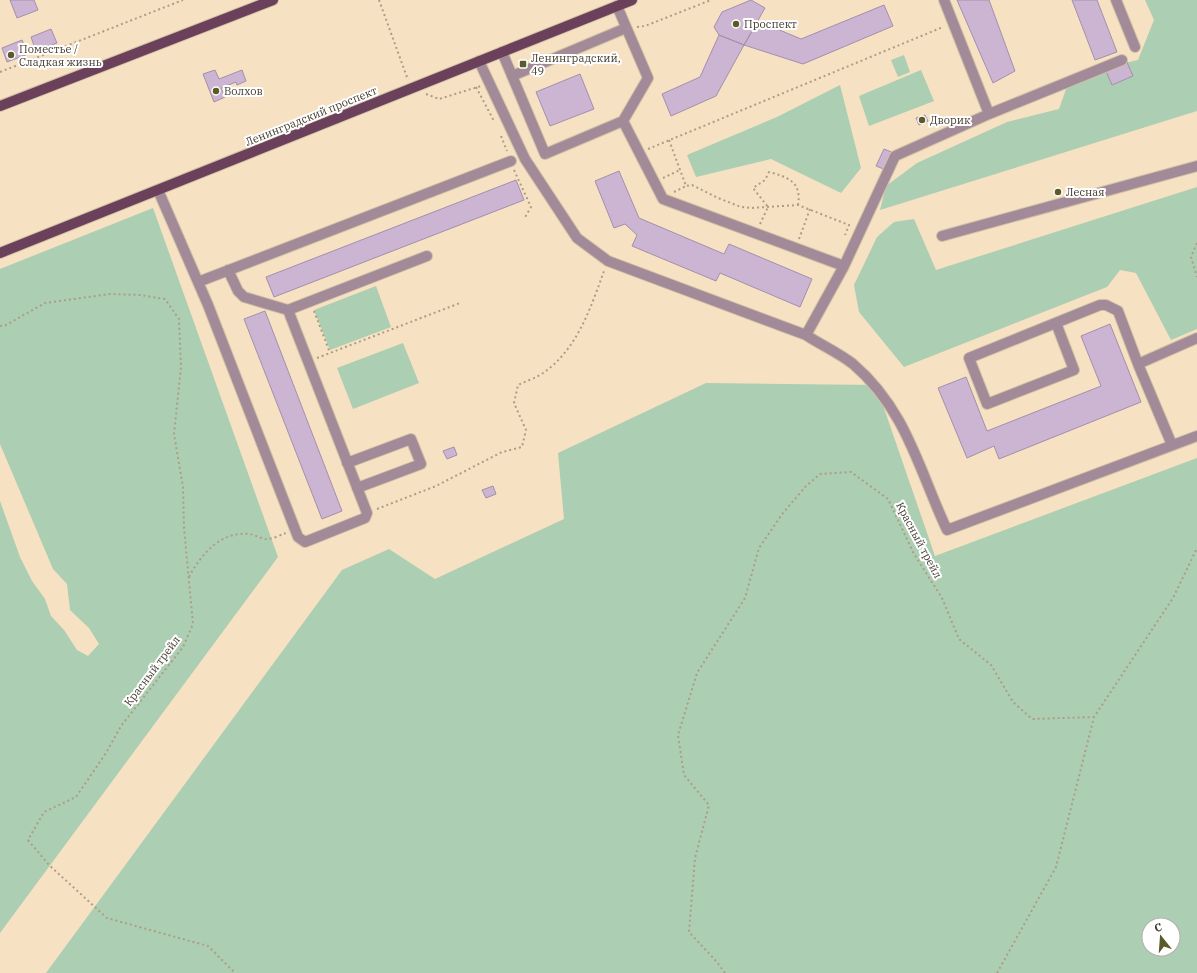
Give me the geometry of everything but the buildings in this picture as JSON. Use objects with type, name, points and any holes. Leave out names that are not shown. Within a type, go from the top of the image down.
[{"type":"main road","points":[[0,106],[273,0]]},
{"type":"main road","name":"Ленинградский проспект","points":[[0,253],[632,0]]},
{"type":"street","points":[[944,0],[989,114]]},
{"type":"street","points":[[1116,0],[1135,47]]},
{"type":"street","points":[[502,52],[545,154],[623,121],[648,78],[617,6]]},
{"type":"street","points":[[512,76],[626,28]]},
{"type":"street","points":[[806,336],[844,266],[895,156],[989,114],[1122,60]]},
{"type":"street","points":[[479,61],[525,159],[577,238],[608,261],[806,336],[852,364],[888,400],[911,441],[946,530],[1197,436]]},
{"type":"street","points":[[623,121],[663,198],[844,266]]},
{"type":"street","points":[[198,282],[511,161]]},
{"type":"street","points":[[942,236],[1197,166]]},
{"type":"street","points":[[158,190],[198,282],[295,530],[300,540],[305,542],[361,520],[365,518],[367,514],[288,310]]},
{"type":"street","points":[[228,270],[238,291],[244,297],[288,310],[427,256]]},
{"type":"street","points":[[1056,323],[1074,370],[987,404],[969,358],[1100,305],[1112,307],[1118,311],[1138,364],[1172,445]]},
{"type":"street","points":[[1138,364],[1197,338]]},
{"type":"street","points":[[347,463],[411,439],[421,464],[357,488]]},
{"type":"path","points":[[0,72],[183,0]]},
{"type":"path","points":[[379,0],[412,88],[439,99],[489,83]]},
{"type":"path","points":[[626,28],[645,26],[711,0]]},
{"type":"path","points":[[639,152],[953,23]]},
{"type":"path","points":[[669,140],[686,186],[692,184],[718,198],[741,207],[798,205],[850,225]]},
{"type":"path","points":[[663,183],[661,179],[680,170]]},
{"type":"path","points":[[768,207],[754,188],[765,180],[768,172],[780,175],[794,182],[799,191],[798,205]]},
{"type":"path","points":[[760,224],[768,207]]},
{"type":"path","points":[[798,240],[810,210]]},
{"type":"path","points":[[1197,244],[1191,257],[1197,277]]},
{"type":"path","points":[[367,514],[436,486],[502,452],[522,447],[526,430],[514,403],[518,384],[543,373],[566,352],[590,312],[608,261]]},
{"type":"path","name":"Красный трейл","points":[[0,326],[6,325],[45,303],[110,294],[140,295],[164,299],[179,319],[181,367],[174,434],[183,487],[184,528],[193,624],[183,647],[121,726],[106,753],[76,797],[44,812],[28,840],[49,865],[107,918],[208,946],[235,973]]},
{"type":"path","points":[[310,302],[330,353]]},
{"type":"path","points":[[308,362],[460,303]]},
{"type":"path","name":"Красный трейл","points":[[725,973],[689,932],[695,858],[708,805],[684,775],[678,735],[697,673],[745,598],[759,548],[783,513],[806,486],[820,474],[851,472],[888,499],[914,554],[942,598],[959,639],[991,665],[1013,702],[1032,719],[1094,717]]},
{"type":"path","points":[[188,578],[199,559],[220,540],[233,534],[251,534],[266,539],[295,530]]},
{"type":"path","points":[[997,973],[1056,867],[1094,717],[1173,598],[1197,548]]},
{"type":"green space","points":[[1145,0],[1197,0],[1197,111],[880,210],[886,186],[917,163],[1007,122],[1059,109],[1071,75],[1138,60],[1154,20]]},
{"type":"green space","points":[[904,55],[910,72],[898,77],[891,60]]},
{"type":"green space","points":[[921,70],[934,101],[869,126],[859,96]]},
{"type":"green space","points":[[840,85],[861,168],[841,193],[771,159],[696,177],[687,155],[777,117]]},
{"type":"green space","points":[[1197,187],[1197,329],[1171,340],[1136,273],[1120,270],[1107,287],[904,367],[859,312],[854,285],[877,237],[894,222],[914,219],[936,270]]},
{"type":"green space","points":[[153,208],[278,557],[0,933],[0,501],[20,557],[32,581],[45,599],[51,616],[64,630],[77,650],[88,656],[99,644],[89,628],[70,610],[67,584],[53,569],[0,444],[0,269]]},
{"type":"green space","points":[[376,286],[391,327],[330,350],[314,310]]},
{"type":"green space","points":[[403,343],[419,383],[353,409],[337,368]]},
{"type":"green space","points":[[706,383],[876,385],[935,556],[1197,458],[1197,973],[46,973],[342,570],[389,549],[435,579],[564,519],[558,453]]},
{"type":"place","name":"Проспект","points":[[736,24]]},
{"type":"place","name":"Поместье / Сладкая жизнь","points":[[11,55]]},
{"type":"place","name":"Ленинградский, 49","points":[[523,64]]},
{"type":"place","name":"Волхов","points":[[216,91]]},
{"type":"place","name":"Дворик","points":[[922,120]]},
{"type":"place","name":"Лесная","points":[[1058,192]]}]
